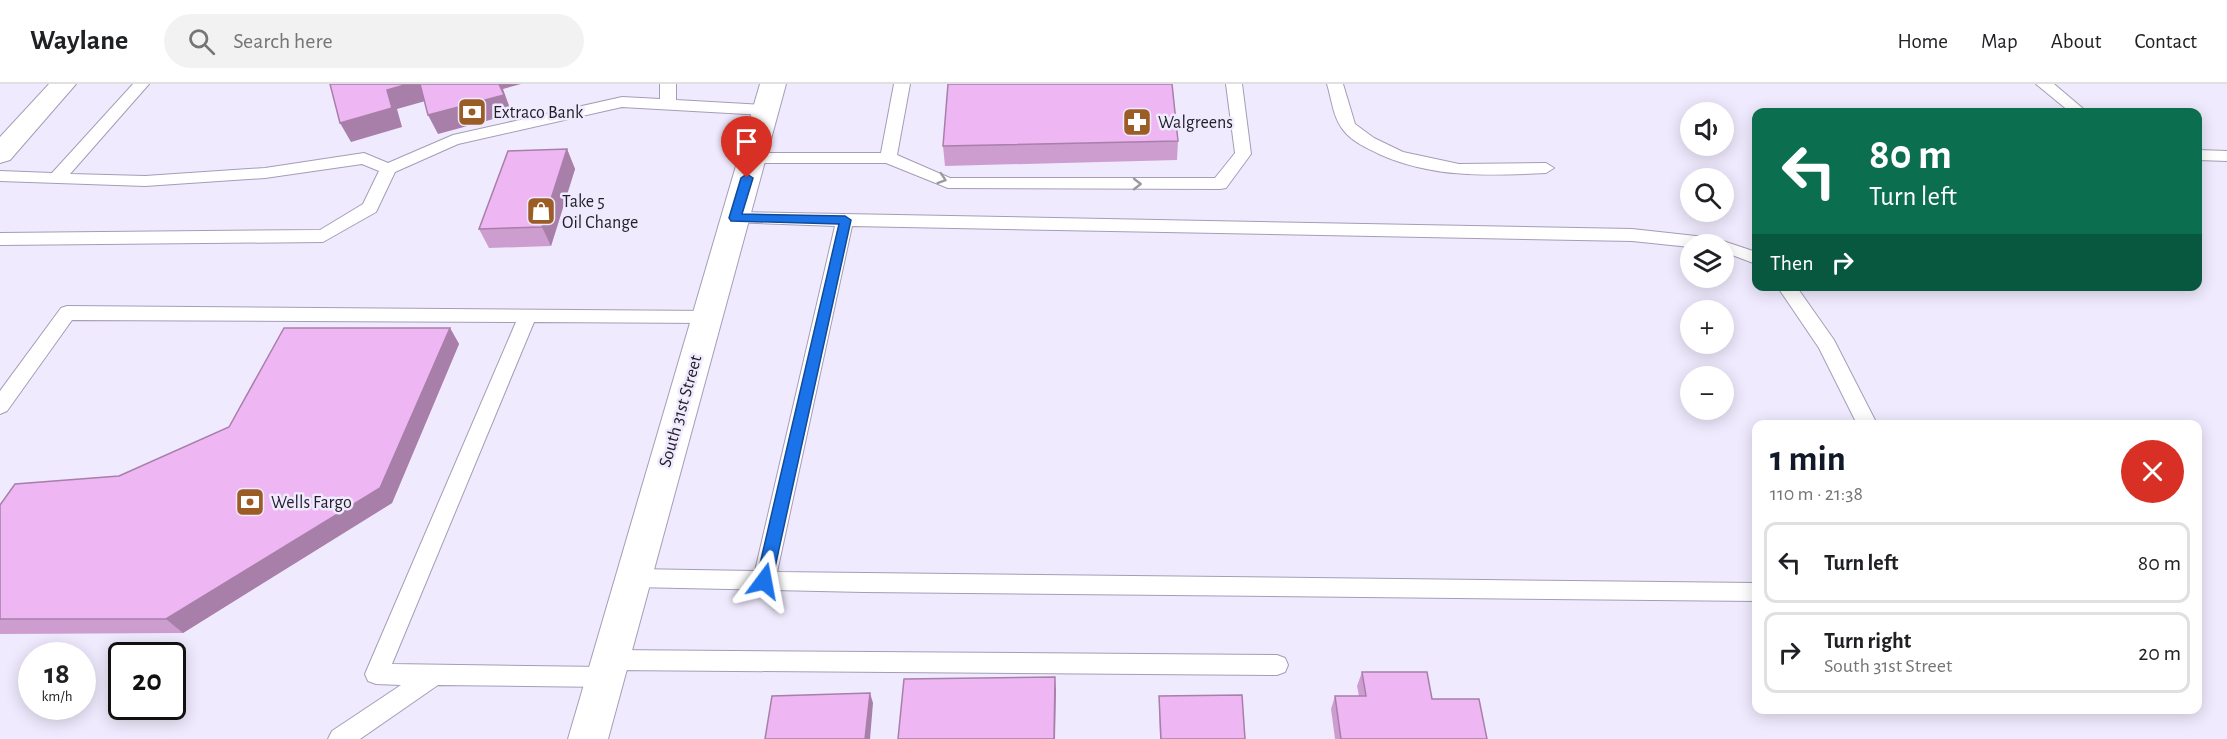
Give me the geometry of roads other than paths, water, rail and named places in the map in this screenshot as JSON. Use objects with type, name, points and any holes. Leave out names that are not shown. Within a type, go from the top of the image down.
[{"type":"main road","points":[[0,154],[63,84]]},
{"type":"main road","name":"South 31st Street","points":[[588,739],[769,97]]},
{"type":"lane","points":[[56,179],[141,84]]},
{"type":"lane","points":[[668,84],[668,105]]},
{"type":"lane","points":[[888,158],[902,84]]},
{"type":"lane","points":[[753,158],[888,158],[948,183],[1220,184],[1243,154],[1234,84]]},
{"type":"lane","points":[[1335,84],[1347,125],[1364,140],[1391,154],[1424,166],[1474,170],[1546,168]]},
{"type":"lane","points":[[2044,84],[2074,108]]},
{"type":"lane","points":[[0,239],[323,236],[370,208],[388,169],[453,140],[622,102],[668,105],[769,97]]},
{"type":"lane","points":[[2202,155],[2227,156]]},
{"type":"lane","points":[[0,176],[145,181],[254,174],[364,158],[388,169]]},
{"type":"lane","points":[[735,218],[1632,235],[1680,240]]},
{"type":"lane","points":[[764,581],[845,220]]},
{"type":"lane","points":[[1734,250],[1752,256]]},
{"type":"lane","points":[[1789,291],[1827,345],[1865,420]]},
{"type":"lane","points":[[0,406],[67,313],[707,316]]},
{"type":"lane","points":[[528,315],[376,674],[608,669],[1277,665]]},
{"type":"lane","points":[[633,578],[1752,592]]},
{"type":"lane","points":[[340,739],[436,674]]},
{"type":"place","name":"Extraco Bank","points":[[472,112]]},
{"type":"place","name":"Walgreens","points":[[1137,122]]},
{"type":"place","name":"Take 5 Oil Change","points":[[541,211]]},
{"type":"place","name":"Wells Fargo","points":[[250,502]]}]
